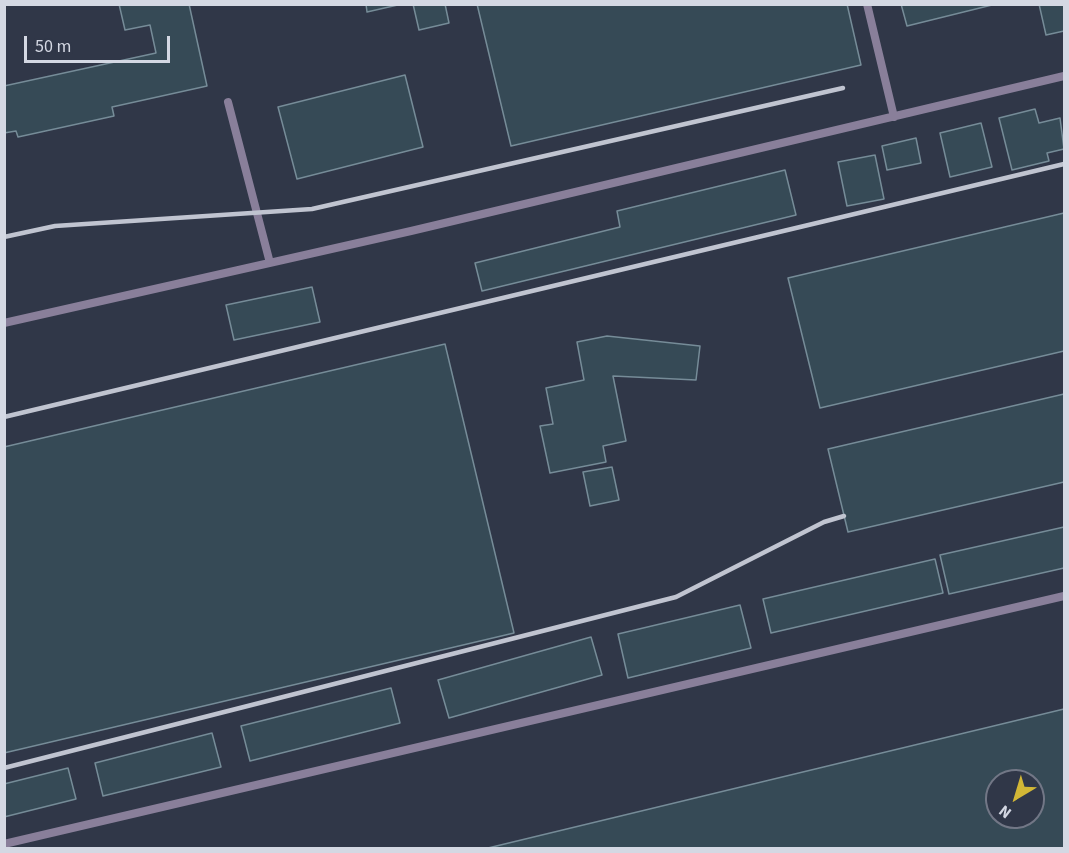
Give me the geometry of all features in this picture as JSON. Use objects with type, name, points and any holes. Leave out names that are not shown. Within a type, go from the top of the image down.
[{"type":"lane","points":[[867,4],[894,117]]},
{"type":"lane","points":[[4,323],[1065,76]]},
{"type":"lane","points":[[228,102],[270,262]]},
{"type":"lane","points":[[4,844],[1065,596]]},
{"type":"building","points":[[119,4],[189,4],[207,86],[112,107],[114,116],[18,137],[16,131],[4,133],[4,86],[156,53],[150,25],[125,30]]},
{"type":"building","points":[[366,4],[402,4],[367,12]]},
{"type":"building","points":[[413,4],[445,4],[449,23],[419,30]]},
{"type":"building","points":[[477,4],[847,4],[861,65],[511,146]]},
{"type":"building","points":[[901,4],[996,4],[907,26]]},
{"type":"building","points":[[1039,4],[1064,4],[1064,31],[1046,35]]},
{"type":"building","points":[[405,75],[423,147],[297,179],[278,107]]},
{"type":"building","points":[[1035,109],[1039,123],[1060,118],[1064,149],[1047,153],[1049,161],[1012,170],[999,118]]},
{"type":"building","points":[[981,123],[992,167],[950,177],[940,133]]},
{"type":"building","points":[[916,138],[921,163],[887,170],[882,146]]},
{"type":"building","points":[[875,155],[884,199],[847,206],[838,162]]},
{"type":"building","points":[[785,170],[796,215],[482,291],[475,263],[620,227],[617,211]]},
{"type":"building","points":[[1064,213],[1064,351],[820,408],[788,278]]},
{"type":"building","points":[[312,287],[320,322],[234,340],[226,305]]},
{"type":"building","points":[[607,336],[700,346],[696,380],[613,376],[626,441],[603,446],[606,462],[550,473],[540,426],[553,424],[546,388],[584,380],[577,342]]},
{"type":"building","points":[[445,344],[514,633],[4,753],[4,447]]},
{"type":"building","points":[[1064,394],[1064,482],[848,532],[828,449]]},
{"type":"building","points":[[612,467],[619,500],[590,506],[583,472]]},
{"type":"building","points":[[1064,527],[1064,568],[949,594],[940,555]]},
{"type":"building","points":[[935,559],[943,593],[771,633],[763,599]]},
{"type":"building","points":[[740,605],[751,648],[628,678],[618,634]]},
{"type":"building","points":[[591,637],[602,675],[449,718],[438,680]]},
{"type":"building","points":[[391,688],[400,723],[250,761],[241,726]]},
{"type":"building","points":[[1064,709],[1064,848],[488,848]]},
{"type":"building","points":[[212,733],[221,767],[103,796],[95,763]]},
{"type":"building","points":[[68,768],[76,799],[4,817],[4,784]]},
{"type":"railway","points":[[4,237],[55,226],[312,209],[843,88]]},
{"type":"railway","points":[[4,417],[1064,164]]},
{"type":"railway","points":[[4,768],[676,597],[824,522],[844,516]]}]
